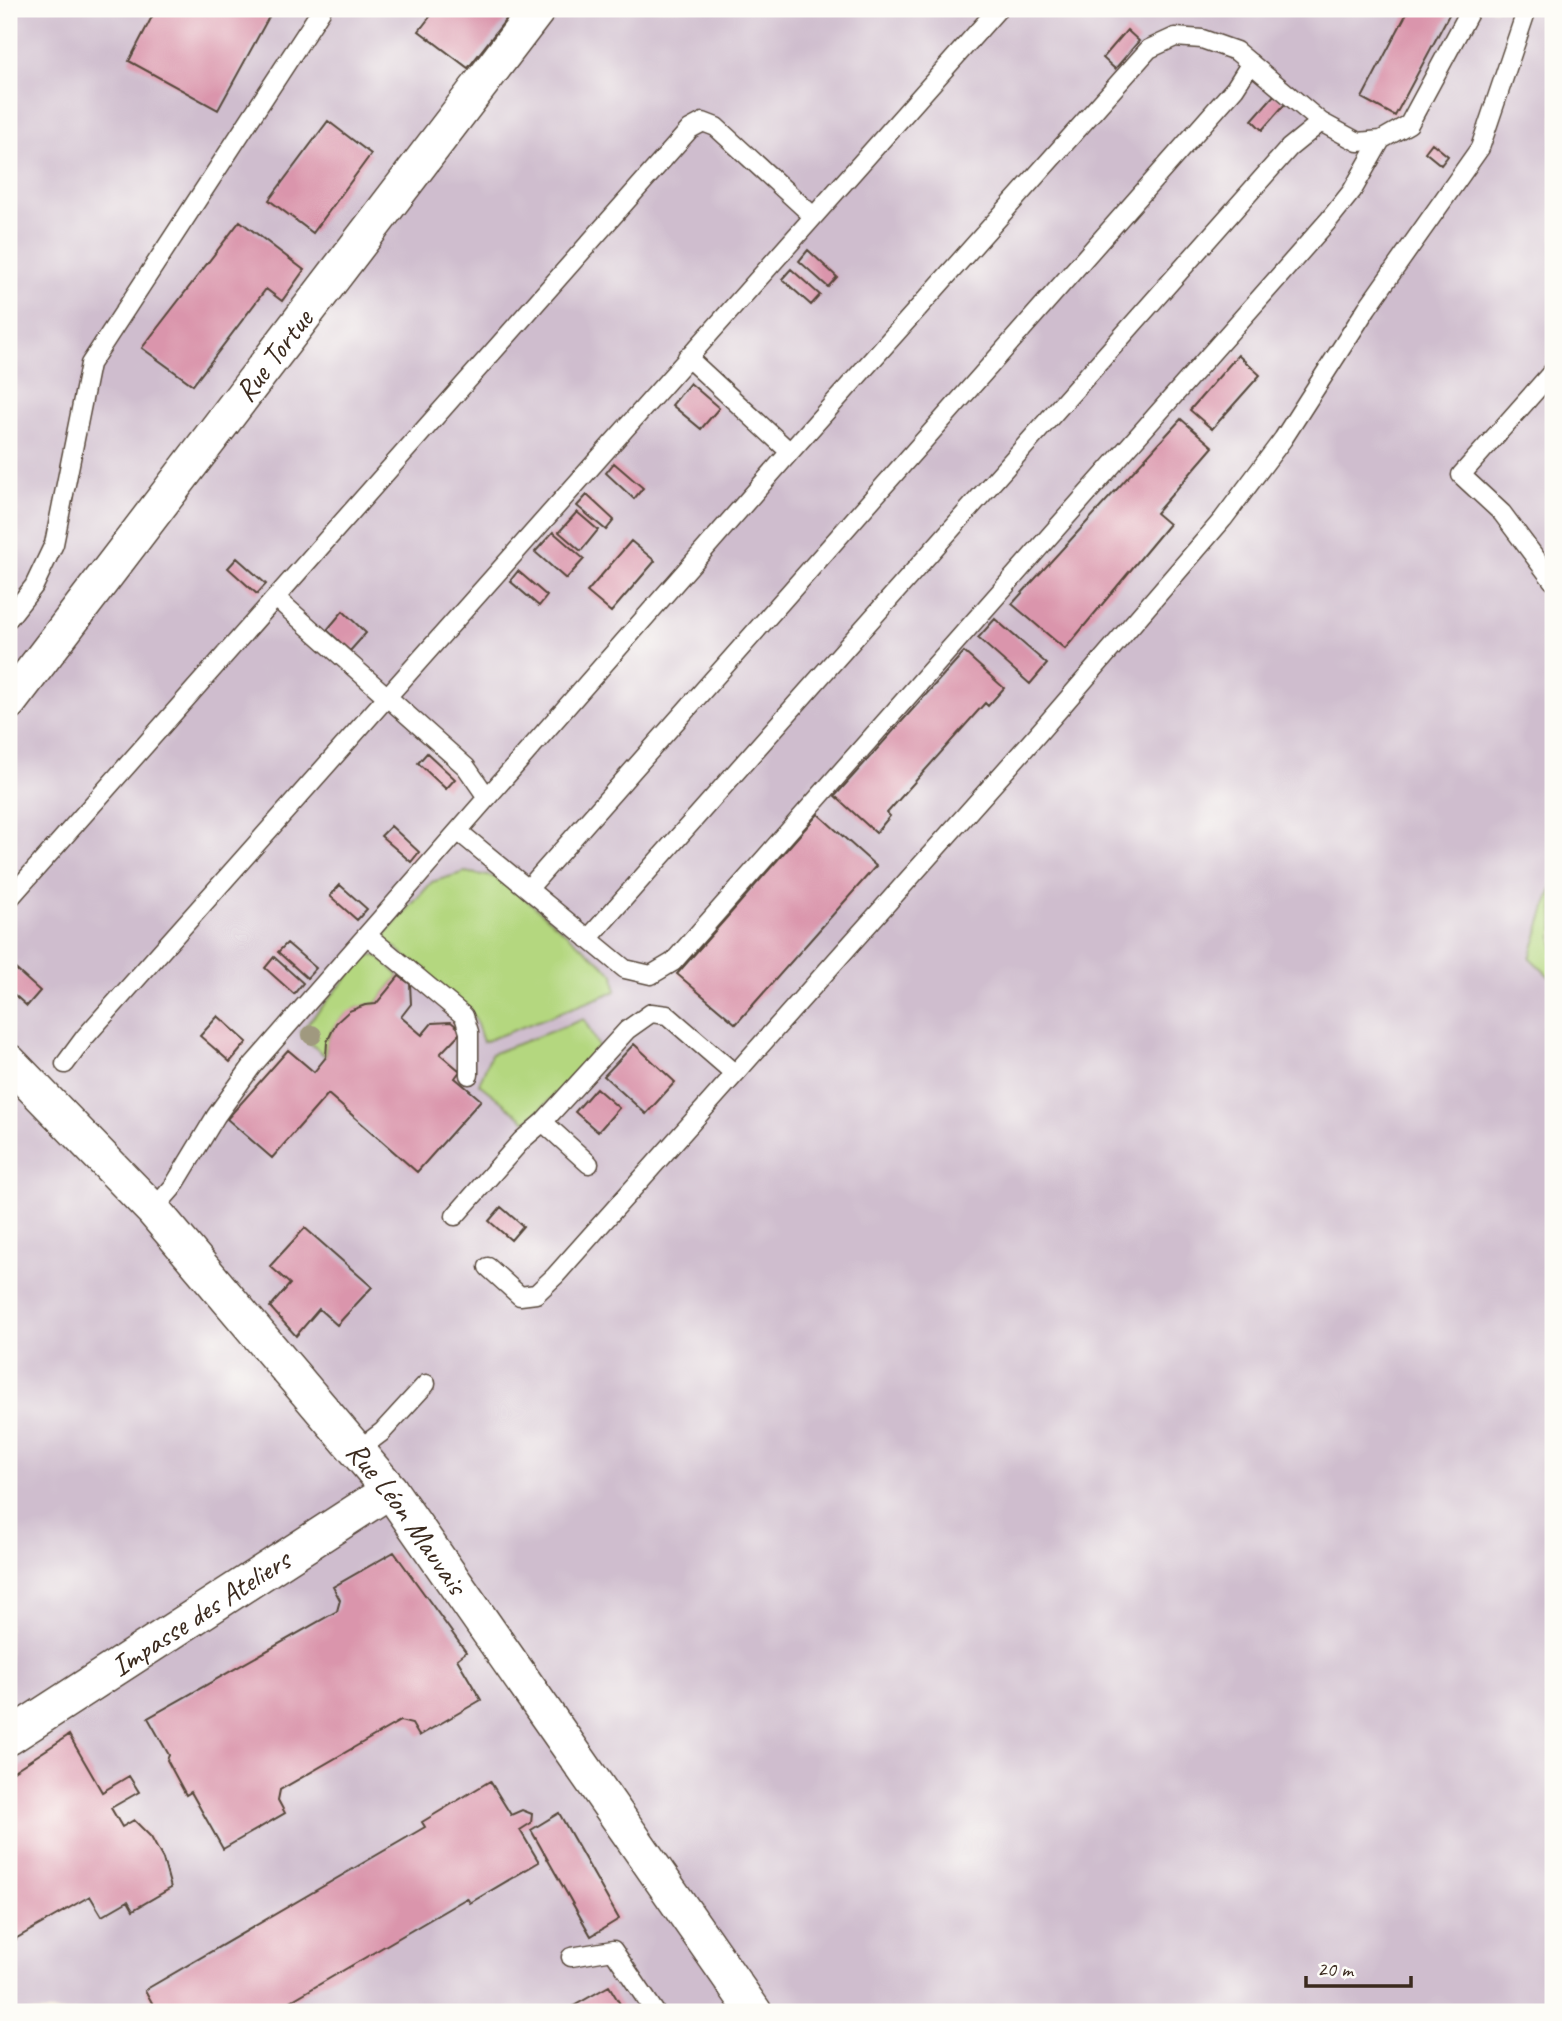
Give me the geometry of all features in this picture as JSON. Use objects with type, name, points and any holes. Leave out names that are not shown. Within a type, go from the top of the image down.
[{"type":"street","name":"Rue Tortue","points":[[9,702],[538,9]]},
{"type":"street","name":"Rue Léon Mauvais","points":[[9,1062],[153,1210],[390,1490],[754,2012]]},
{"type":"street","name":"Impasse des Ateliers","points":[[9,1737],[390,1490]]},
{"type":"lane","points":[[9,618],[34,586],[54,544],[90,364],[322,9]]},
{"type":"lane","points":[[65,1065],[85,1037],[998,9]]},
{"type":"lane","points":[[153,1210],[173,1187],[216,1116],[252,1066],[790,452],[1149,49],[1175,37],[1202,39],[1236,51],[1321,122],[1358,142],[1381,140],[1409,124],[1471,9]]},
{"type":"lane","points":[[488,1267],[520,1296],[536,1294],[555,1276],[1055,714],[1223,519],[1283,439],[1367,308],[1480,148],[1527,9]]},
{"type":"lane","points":[[528,889],[1235,89],[1251,63]]},
{"type":"lane","points":[[9,899],[690,129],[703,122],[716,127],[813,216]]},
{"type":"lane","points":[[588,939],[1280,158],[1321,122]]},
{"type":"lane","points":[[459,832],[625,969],[651,975],[673,962],[1328,221],[1352,191],[1381,140]]},
{"type":"lane","points":[[687,357],[790,452]]},
{"type":"lane","points":[[1553,371],[1461,475],[1502,513],[1553,581]]},
{"type":"lane","points":[[276,598],[466,766],[487,797]]},
{"type":"lane","points":[[368,936],[464,1016],[469,1032],[469,1075]]},
{"type":"lane","points":[[455,1216],[522,1140],[543,1122],[627,1030],[651,1013],[667,1015],[734,1073]]},
{"type":"lane","points":[[543,1122],[589,1164]]},
{"type":"lane","points":[[358,1450],[382,1432],[426,1384]]},
{"type":"lane","points":[[571,1957],[613,1950],[655,2012]]},
{"type":"shaded area","points":[[9,9],[1553,9],[1553,1998],[1528,2012],[9,2012]]},
{"type":"green space","points":[[465,872],[499,878],[514,889],[614,974],[616,991],[483,1042],[475,1018],[396,948],[384,942],[386,933],[432,882]]},
{"type":"green space","points":[[1553,885],[1553,980],[1530,958]]},
{"type":"green space","points":[[378,956],[399,976],[376,1004],[356,1009],[340,1020],[329,1036],[326,1057],[302,1036],[301,1031],[364,958]]},
{"type":"green space","points":[[584,1019],[599,1048],[540,1110],[526,1121],[479,1084],[491,1054]]},
{"type":"building","points":[[156,9],[259,9],[270,15],[218,110],[129,61]]},
{"type":"building","points":[[436,9],[514,9],[468,68],[419,31]]},
{"type":"building","points":[[1409,9],[1452,9],[1395,116],[1362,98]]},
{"type":"building","points":[[1127,30],[1139,41],[1115,69],[1103,58]]},
{"type":"building","points":[[1275,94],[1285,104],[1262,130],[1252,120]]},
{"type":"building","points":[[328,121],[371,154],[313,233],[269,200]]},
{"type":"building","points":[[1432,143],[1448,156],[1441,165],[1425,152]]},
{"type":"building","points":[[240,221],[304,270],[282,301],[266,289],[193,385],[142,348]]},
{"type":"building","points":[[808,250],[837,277],[828,287],[799,261]]},
{"type":"building","points":[[791,269],[820,295],[811,305],[782,279]]},
{"type":"building","points":[[1238,355],[1260,375],[1212,429],[1190,410]]},
{"type":"building","points":[[690,383],[719,408],[701,429],[672,405]]},
{"type":"building","points":[[1181,419],[1213,447],[1156,513],[1169,524],[1065,649],[1012,604]]},
{"type":"building","points":[[614,463],[643,488],[634,499],[606,473]]},
{"type":"building","points":[[587,495],[614,520],[606,530],[577,506]]},
{"type":"building","points":[[577,512],[598,530],[581,551],[559,532]]},
{"type":"building","points":[[553,532],[584,559],[566,579],[535,552]]},
{"type":"building","points":[[631,541],[655,561],[611,612],[587,592]]},
{"type":"building","points":[[237,558],[266,584],[257,594],[228,568]]},
{"type":"building","points":[[518,571],[547,596],[539,606],[510,581]]},
{"type":"building","points":[[343,611],[366,633],[350,651],[327,630]]},
{"type":"building","points":[[995,619],[1047,664],[1030,684],[978,638]]},
{"type":"building","points":[[964,652],[1004,688],[988,706],[985,703],[887,813],[890,816],[876,833],[835,796]]},
{"type":"building","points":[[427,753],[455,779],[446,789],[418,763]]},
{"type":"building","points":[[818,814],[876,866],[736,1024],[677,974]]},
{"type":"building","points":[[391,826],[419,852],[411,862],[381,836]]},
{"type":"building","points":[[340,885],[367,909],[357,920],[330,896]]},
{"type":"building","points":[[287,943],[316,968],[307,978],[278,952]]},
{"type":"building","points":[[274,957],[303,983],[294,994],[265,968]]},
{"type":"building","points":[[11,965],[40,991],[27,1006],[9,990]]},
{"type":"building","points":[[399,976],[410,984],[411,1004],[401,1017],[422,1035],[432,1023],[451,1022],[462,1031],[440,1054],[460,1071],[455,1078],[481,1100],[417,1172],[328,1094],[272,1158],[227,1119],[288,1050],[314,1072],[326,1057],[327,1042],[336,1023],[349,1011],[376,1004]]},
{"type":"building","points":[[218,1016],[247,1042],[230,1062],[200,1036]]},
{"type":"building","points":[[634,1044],[675,1082],[646,1114],[604,1076]]},
{"type":"building","points":[[596,1088],[619,1108],[598,1132],[575,1112]]},
{"type":"building","points":[[501,1207],[523,1226],[511,1240],[489,1221]]},
{"type":"building","points":[[305,1228],[372,1287],[337,1325],[319,1309],[296,1336],[270,1307],[290,1284],[270,1266]]},
{"type":"building","points":[[394,1552],[466,1652],[457,1659],[481,1700],[419,1736],[412,1724],[400,1721],[280,1790],[278,1800],[285,1813],[223,1849],[191,1792],[186,1795],[167,1760],[169,1755],[148,1718],[337,1611],[340,1600],[333,1587]]},
{"type":"building","points":[[69,1735],[102,1792],[129,1776],[139,1792],[111,1808],[122,1827],[134,1820],[151,1837],[163,1859],[171,1888],[133,1910],[128,1901],[102,1916],[90,1896],[17,1938],[9,1949],[9,1774]]},
{"type":"building","points":[[490,1781],[511,1815],[522,1810],[532,1814],[531,1823],[520,1830],[539,1862],[470,1903],[467,1898],[272,2012],[152,2012],[156,2010],[145,1990],[425,1827],[422,1822]]},
{"type":"building","points":[[559,1813],[619,1919],[591,1936],[531,1830]]},
{"type":"building","points":[[609,1986],[625,2012],[563,2012]]}]
